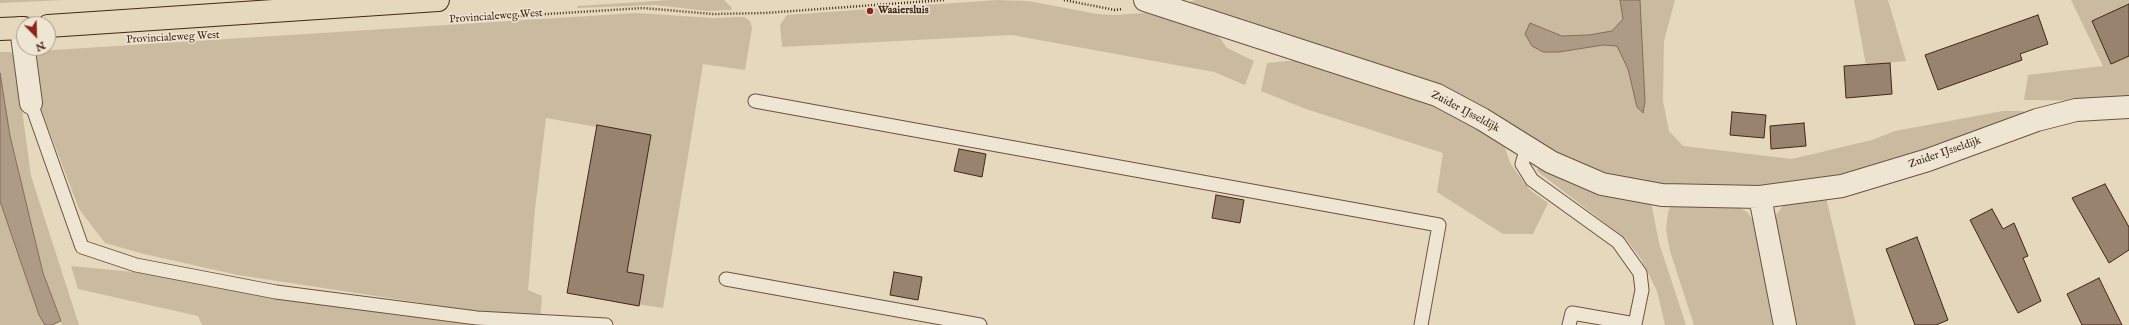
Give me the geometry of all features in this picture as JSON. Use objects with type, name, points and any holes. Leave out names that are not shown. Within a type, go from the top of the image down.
[{"type":"main road","name":"Provincialeweg West","points":[[56,25],[438,0]]},
{"type":"street","name":"Zuider IJsseldijk","points":[[1145,0],[1438,95],[1527,146],[1551,162],[1602,184],[1662,195],[1760,197],[1842,186],[1928,160],[2037,120],[2076,110],[2129,107]]},
{"type":"street","points":[[15,28],[32,103]]},
{"type":"street","points":[[1760,197],[1785,325]]},
{"type":"lane","points":[[755,101],[1439,225],[1421,325]]},
{"type":"lane","points":[[32,103],[82,247],[136,265],[276,292],[477,318],[606,325]]},
{"type":"lane","points":[[1527,146],[1522,164],[1532,180],[1618,242],[1640,273],[1642,290],[1635,324],[1572,313],[1569,325]]},
{"type":"lane","points":[[726,279],[980,325]]},
{"type":"path","name":"Provincialeweg West","points":[[446,21],[643,8],[713,14],[765,13],[944,0]]},
{"type":"path","points":[[1064,0],[1115,10]]},
{"type":"shaded area","points":[[0,0],[65,0],[0,3]]},
{"type":"shaded area","points":[[670,0],[724,0],[732,8],[731,10],[707,11],[655,5],[578,8],[577,6]]},
{"type":"shaded area","points":[[997,0],[1028,1],[1097,14],[1114,15],[1145,13],[1211,31],[1220,38],[1227,48],[1254,61],[1245,85],[1214,72],[1012,35],[782,47],[780,25],[787,15]]},
{"type":"shaded area","points":[[1195,0],[1620,0],[1623,19],[1612,31],[1589,35],[1562,36],[1530,23],[1559,52],[1603,45],[1617,46],[1628,69],[1637,107],[1642,113],[1645,101],[1640,0],[1675,0],[1664,41],[1663,101],[1669,131],[1683,146],[1792,159],[1872,140],[1895,131],[2003,111],[2023,111],[2025,114],[1916,157],[1831,180],[1792,186],[1665,189],[1572,165],[1539,142],[1189,5],[1189,2]]},
{"type":"shaded area","points":[[1620,0],[1640,0],[1645,101],[1643,113],[1637,107],[1628,69],[1617,46],[1603,45],[1559,52],[1543,52],[1532,46],[1525,34],[1530,23],[1562,36],[1589,35],[1612,31],[1623,19]]},
{"type":"shaded area","points":[[1854,0],[1888,0],[1906,61],[1866,65]]},
{"type":"shaded area","points":[[2071,0],[2129,0],[2129,101],[2024,100],[2028,75],[2103,66]]},
{"type":"shaded area","points":[[636,13],[713,18],[744,17],[750,21],[752,28],[745,70],[703,64],[663,308],[617,301],[647,136],[546,118],[535,209],[528,290],[542,296],[540,321],[238,275],[144,254],[105,243],[79,209],[41,109],[32,80],[32,56],[56,56],[56,50]]},
{"type":"shaded area","points":[[0,52],[11,52],[15,58],[31,176],[79,325],[62,325],[43,273],[10,136],[0,73]]},
{"type":"shaded area","points":[[1311,59],[1414,94],[1503,142],[1510,163],[1518,174],[1530,190],[1548,203],[1533,234],[1503,234],[1437,192],[1443,153],[1306,109],[1261,91],[1267,63]]},
{"type":"shaded area","points":[[0,73],[10,136],[43,273],[61,321],[52,325],[45,325],[39,315],[0,201]]},
{"type":"shaded area","points":[[1543,166],[1651,202],[1659,243],[1686,325],[1665,325],[1657,291],[1641,259],[1625,238],[1537,171],[1538,167]]},
{"type":"shaded area","points":[[1825,193],[1856,325],[1789,325],[1772,232],[1775,216],[1783,206]]},
{"type":"shaded area","points":[[0,201],[39,315],[45,325],[0,325]]},
{"type":"shaded area","points":[[1736,205],[1747,212],[1759,229],[1777,325],[1694,325],[1670,251],[1666,230],[1668,212],[1671,206]]},
{"type":"shaded area","points":[[71,266],[175,276],[234,290],[476,325],[202,325],[198,316],[78,289]]},
{"type":"building","points":[[2129,4],[2129,56],[2111,64],[2092,21]]},
{"type":"building","points":[[2038,15],[2048,44],[2020,54],[2022,60],[1938,90],[1925,55]]},
{"type":"building","points":[[1890,63],[1892,94],[1846,98],[1844,66]]},
{"type":"building","points":[[1732,112],[1766,115],[1764,138],[1730,135]]},
{"type":"building","points":[[1804,123],[1806,146],[1771,149],[1770,126]]},
{"type":"building","points":[[597,125],[651,135],[627,272],[644,275],[639,306],[567,293]]},
{"type":"building","points":[[959,149],[986,154],[982,177],[954,171]]},
{"type":"building","points":[[2105,184],[2129,227],[2129,250],[2109,263],[2072,198]]},
{"type":"building","points":[[1216,195],[1244,200],[1240,223],[1212,218]]},
{"type":"building","points":[[1992,209],[2003,229],[2014,223],[2028,256],[2023,258],[2041,301],[2018,313],[1970,220]]},
{"type":"building","points":[[1917,237],[1948,320],[1936,325],[1915,325],[1886,249]]},
{"type":"building","points":[[894,272],[922,277],[918,300],[890,295]]},
{"type":"building","points":[[2099,278],[2122,325],[2082,325],[2067,294]]},
{"type":"place","name":"Waaiersluis","points":[[870,11]]}]
